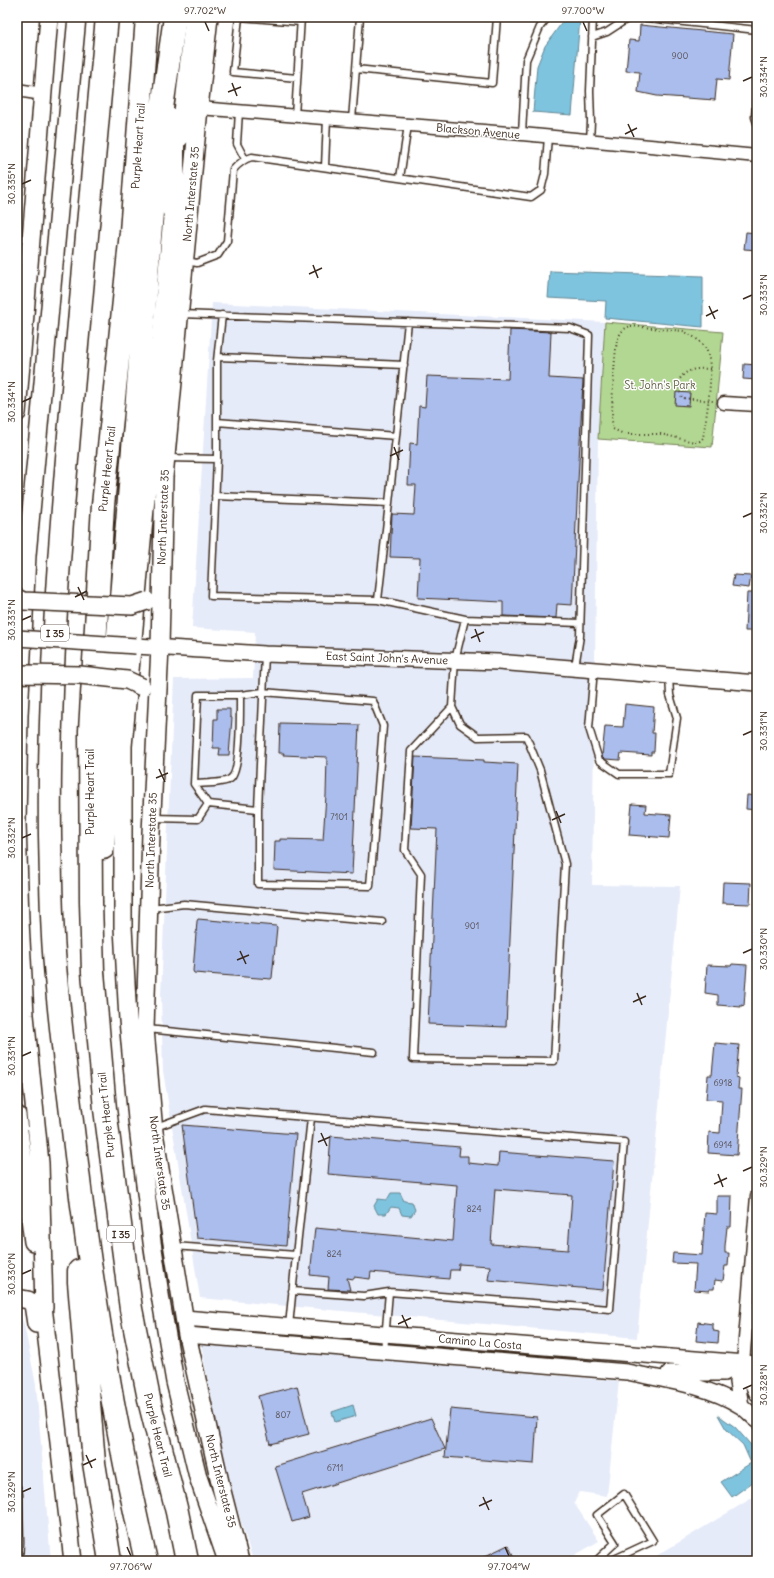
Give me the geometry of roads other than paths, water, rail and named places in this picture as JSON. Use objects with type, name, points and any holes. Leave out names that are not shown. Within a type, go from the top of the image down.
[{"type":"highway","name":"I 35","points":[[107,17],[59,558],[52,682],[50,841],[54,953],[81,1204],[112,1402],[128,1485],[146,1561]]},
{"type":"highway","name":"Purple Heart Trail","points":[[147,17],[131,232],[102,505],[90,731],[91,902],[93,972],[105,1109],[131,1309],[150,1404],[177,1512],[187,1561]]},
{"type":"highway","points":[[91,902],[104,848],[112,710],[162,210],[159,129],[175,17]]},
{"type":"highway","points":[[81,1204],[79,1282],[89,1411],[94,1463],[110,1561]]},
{"type":"main road","points":[[17,413],[49,17]]},
{"type":"main road","points":[[44,1308],[40,1163],[25,1015],[20,921],[18,823],[19,715],[27,555],[77,17]]},
{"type":"main road","points":[[194,17],[162,210],[123,746],[123,927],[128,1020],[137,1120],[160,1294],[175,1382],[198,1477],[227,1561]]},
{"type":"main road","name":"North Interstate 35","points":[[209,17],[184,261],[166,458],[145,1029],[154,1127],[187,1335],[222,1492],[240,1561]]},
{"type":"main road","points":[[17,598],[23,601],[132,606],[147,601],[161,588]]},
{"type":"main road","points":[[17,675],[80,675],[127,680],[142,687],[157,711]]},
{"type":"main road","points":[[17,1115],[34,1249],[44,1308],[73,1561]]},
{"type":"main road","points":[[17,1298],[28,1300],[33,1304],[34,1309],[62,1561]]},
{"type":"street","points":[[17,90],[43,94]]},
{"type":"street","name":"Blackson Avenue","points":[[199,108],[522,134],[757,156]]},
{"type":"street","points":[[724,403],[757,405]]},
{"type":"street","name":"East Saint John's Avenue","points":[[17,638],[265,654],[498,662],[757,683]]},
{"type":"street","points":[[17,1199],[20,1189],[21,1149]]},
{"type":"street","points":[[757,1196],[750,1364],[757,1393]]},
{"type":"street","name":"Camino La Costa","points":[[184,1318],[750,1364]]},
{"type":"street","name":"Camino La Costa","points":[[187,1335],[627,1372],[688,1384],[716,1394],[741,1406],[757,1420]]},
{"type":"street","points":[[627,1372],[686,1374],[724,1373],[750,1364]]},
{"type":"street","points":[[741,1406],[737,1382],[750,1364]]},
{"type":"lane","points":[[295,116],[301,19],[239,17],[233,72],[297,78]]},
{"type":"lane","points":[[352,120],[360,17]]},
{"type":"lane","points":[[356,69],[492,83],[498,17]]},
{"type":"lane","points":[[522,134],[526,60],[540,27],[548,17]]},
{"type":"lane","points":[[590,141],[593,17]]},
{"type":"lane","points":[[592,37],[607,32],[627,19],[637,17],[757,30]]},
{"type":"lane","points":[[757,89],[755,117],[757,123]]},
{"type":"lane","points":[[239,111],[237,144],[245,159]]},
{"type":"lane","points":[[325,167],[327,118]]},
{"type":"lane","points":[[400,178],[408,125]]},
{"type":"lane","points":[[184,261],[196,263],[218,255],[227,241],[234,170],[238,164],[245,159],[252,157],[531,197],[541,190],[545,174],[548,137]]},
{"type":"lane","points":[[180,314],[570,328],[589,334],[580,623],[575,668]]},
{"type":"lane","points":[[222,315],[218,357],[217,459],[211,596],[378,600],[465,619],[580,623]]},
{"type":"lane","points":[[378,600],[408,322]]},
{"type":"lane","points":[[218,357],[404,365]]},
{"type":"lane","points":[[217,422],[396,436]]},
{"type":"lane","points":[[166,458],[217,459]]},
{"type":"lane","points":[[215,496],[389,503]]},
{"type":"lane","points":[[452,707],[411,751],[405,850],[421,874],[413,1059],[554,1061],[565,864],[540,770],[526,736],[478,737],[460,724],[452,707],[455,660],[465,619]]},
{"type":"lane","points":[[258,809],[208,804],[194,784],[198,695],[240,695],[263,692],[372,701],[383,726],[370,886],[258,884],[258,809],[263,692],[265,654]]},
{"type":"lane","points":[[594,670],[589,728],[599,760],[618,774],[669,774],[677,718],[670,696],[669,676]]},
{"type":"lane","points":[[194,784],[226,781],[232,779],[234,776],[237,768],[239,748],[240,695]]},
{"type":"lane","points":[[152,817],[198,819],[208,804]]},
{"type":"lane","points":[[149,908],[184,904],[382,922]]},
{"type":"lane","points":[[145,1029],[374,1052]]},
{"type":"lane","points":[[154,1127],[205,1109],[624,1142],[610,1309],[389,1292],[364,1296],[292,1291]]},
{"type":"lane","points":[[289,1326],[311,1118]]},
{"type":"lane","points":[[173,1246],[296,1255]]},
{"type":"lane","points":[[384,1352],[389,1292]]},
{"type":"lane","points":[[17,1487],[19,1494],[19,1561]]},
{"type":"lane","points":[[596,1561],[615,1543],[597,1515],[624,1494],[653,1541],[610,1561]]},
{"type":"water","points":[[566,17],[580,17],[572,115],[533,112],[537,66],[545,46]]},
{"type":"water","points":[[550,271],[703,276],[703,327],[605,318],[606,301],[548,298]]},
{"type":"water","points":[[391,1193],[400,1193],[404,1201],[412,1202],[415,1210],[411,1216],[402,1215],[399,1208],[391,1207],[386,1214],[378,1214],[374,1206],[378,1199],[387,1200]]},
{"type":"water","points":[[353,1405],[356,1416],[335,1422],[332,1412]]},
{"type":"water","points":[[718,1415],[735,1427],[757,1452],[757,1479],[732,1497],[721,1482],[751,1463],[743,1445],[726,1429]]},
{"type":"park label","name":"St. John's Park","points":[[660,385]]}]
